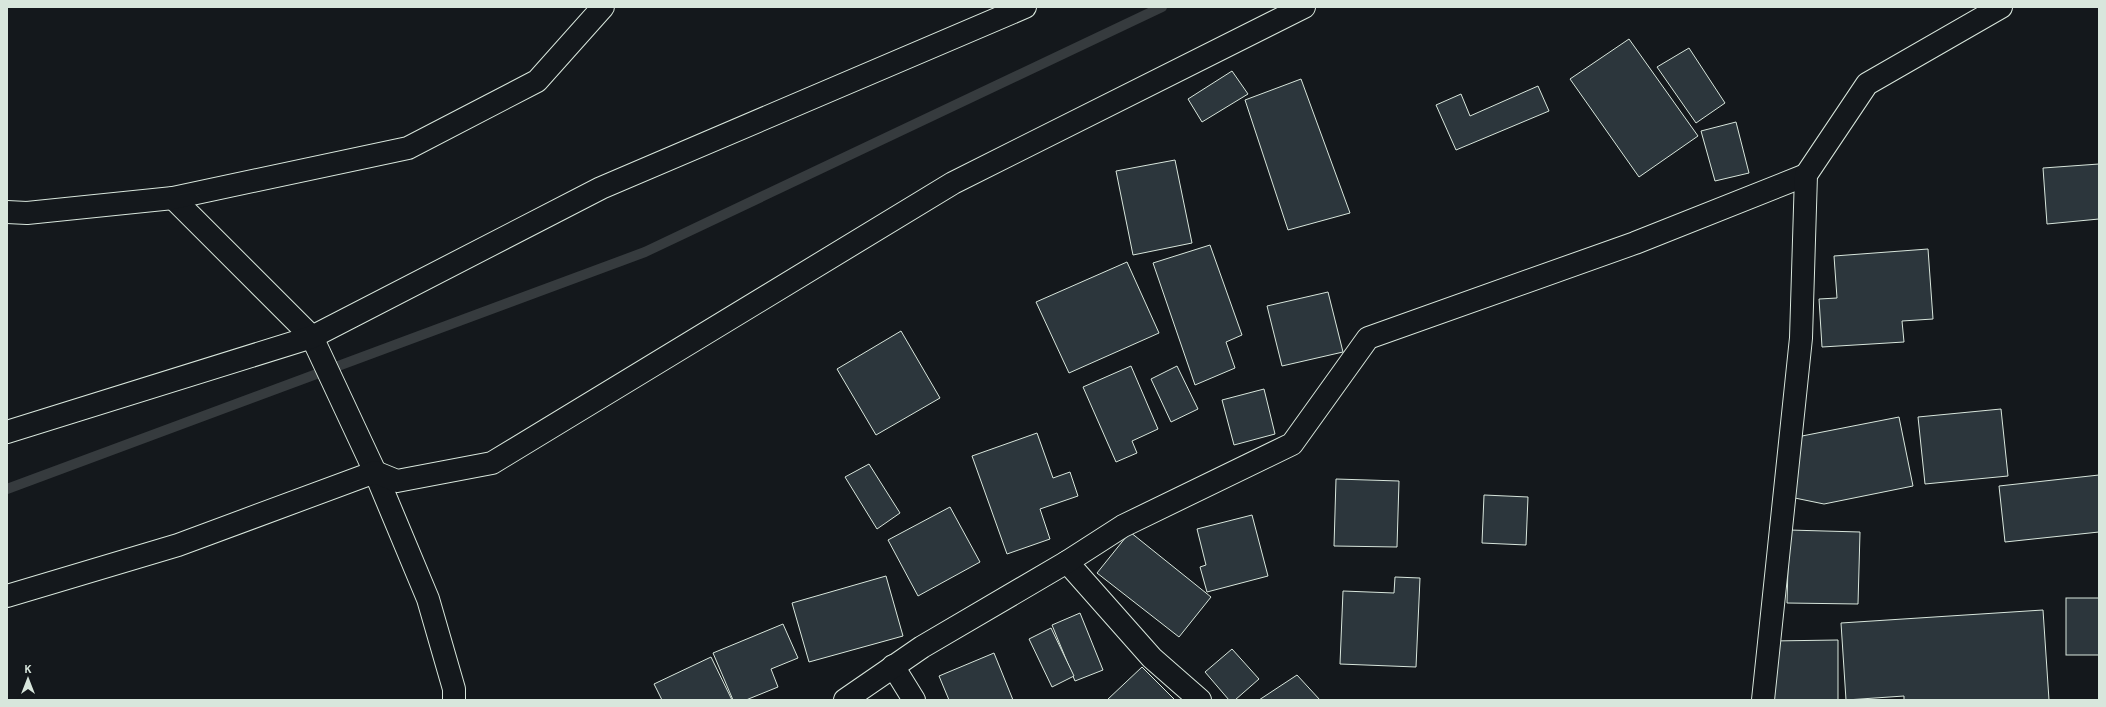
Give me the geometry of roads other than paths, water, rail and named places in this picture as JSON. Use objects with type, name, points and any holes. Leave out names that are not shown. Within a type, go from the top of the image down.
[{"type":"street","points":[[7,212],[27,213],[173,198],[408,148],[537,81],[603,7]]},
{"type":"street","points":[[7,432],[315,345],[601,188],[1025,7]]},
{"type":"street","points":[[7,596],[178,545],[375,472],[397,480],[492,463],[953,183],[1304,7]]},
{"type":"street","points":[[1763,700],[1801,338],[1806,174],[1867,84],[2001,7]]},
{"type":"street","points":[[845,700],[893,666],[1067,562],[1123,526],[1292,444],[1368,338],[1635,242],[1806,174]]},
{"type":"street","points":[[173,198],[315,345],[375,472],[428,599],[454,689],[454,700]]},
{"type":"street","points":[[1067,562],[1152,658],[1200,700]]},
{"type":"street","points":[[893,666],[914,700]]},
{"type":"waterway","points":[[7,489],[645,252],[1162,7]]}]
